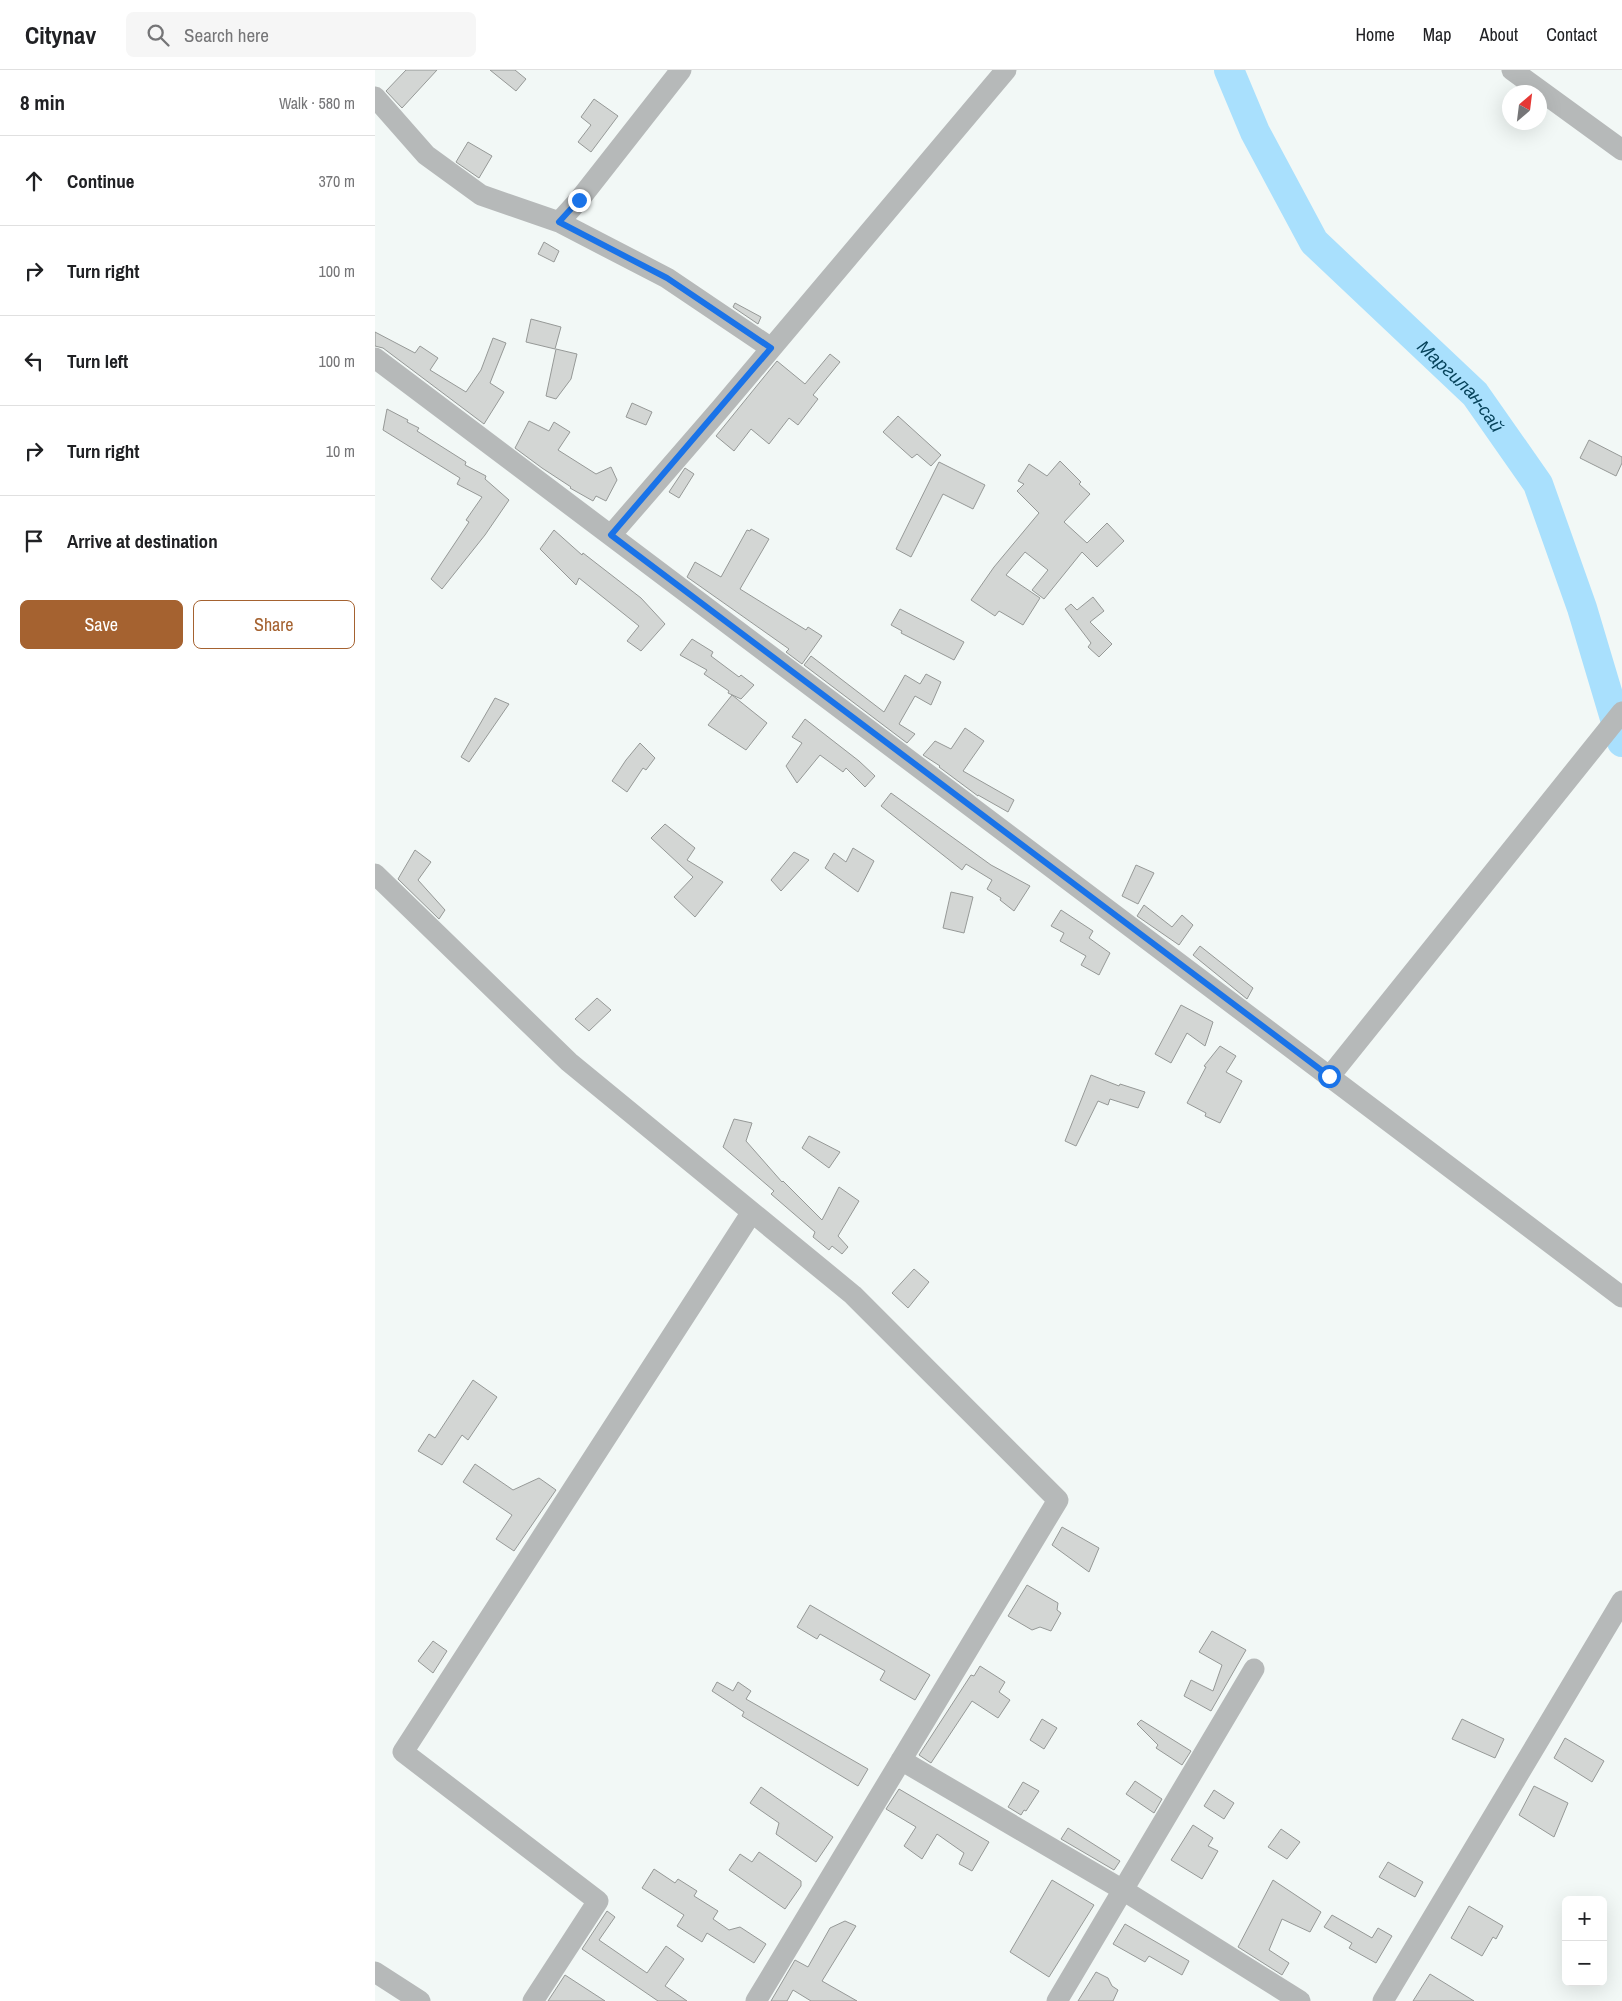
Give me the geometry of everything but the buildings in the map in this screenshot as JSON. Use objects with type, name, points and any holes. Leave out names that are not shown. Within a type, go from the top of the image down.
[{"type":"street","points":[[559,222],[579,200],[681,70]]},
{"type":"street","points":[[611,535],[1006,70]]},
{"type":"street","points":[[1512,70],[1622,150]]},
{"type":"street","points":[[375,97],[426,155],[481,195],[559,222],[667,278],[771,348]]},
{"type":"street","points":[[375,358],[1622,1297]]},
{"type":"street","points":[[1329,1076],[1622,712]]},
{"type":"street","points":[[375,874],[569,1062],[853,1295],[1058,1500],[756,2001]]},
{"type":"street","points":[[533,2001],[598,1901],[403,1752],[752,1212]]},
{"type":"street","points":[[1383,2001],[1622,1602]]},
{"type":"street","points":[[1057,2001],[1254,1669]]},
{"type":"street","points":[[901,1760],[1123,1890],[1300,2001]]},
{"type":"street","points":[[375,1972],[420,2001]]},
{"type":"waterway","name":"Маргилан-сай","points":[[1229,70],[1255,132],[1314,242],[1475,394],[1538,484],[1582,608],[1622,742]]},
{"type":"route","points":[[579,200],[559,222],[667,278],[771,348],[611,535],[1329,1076]]}]
